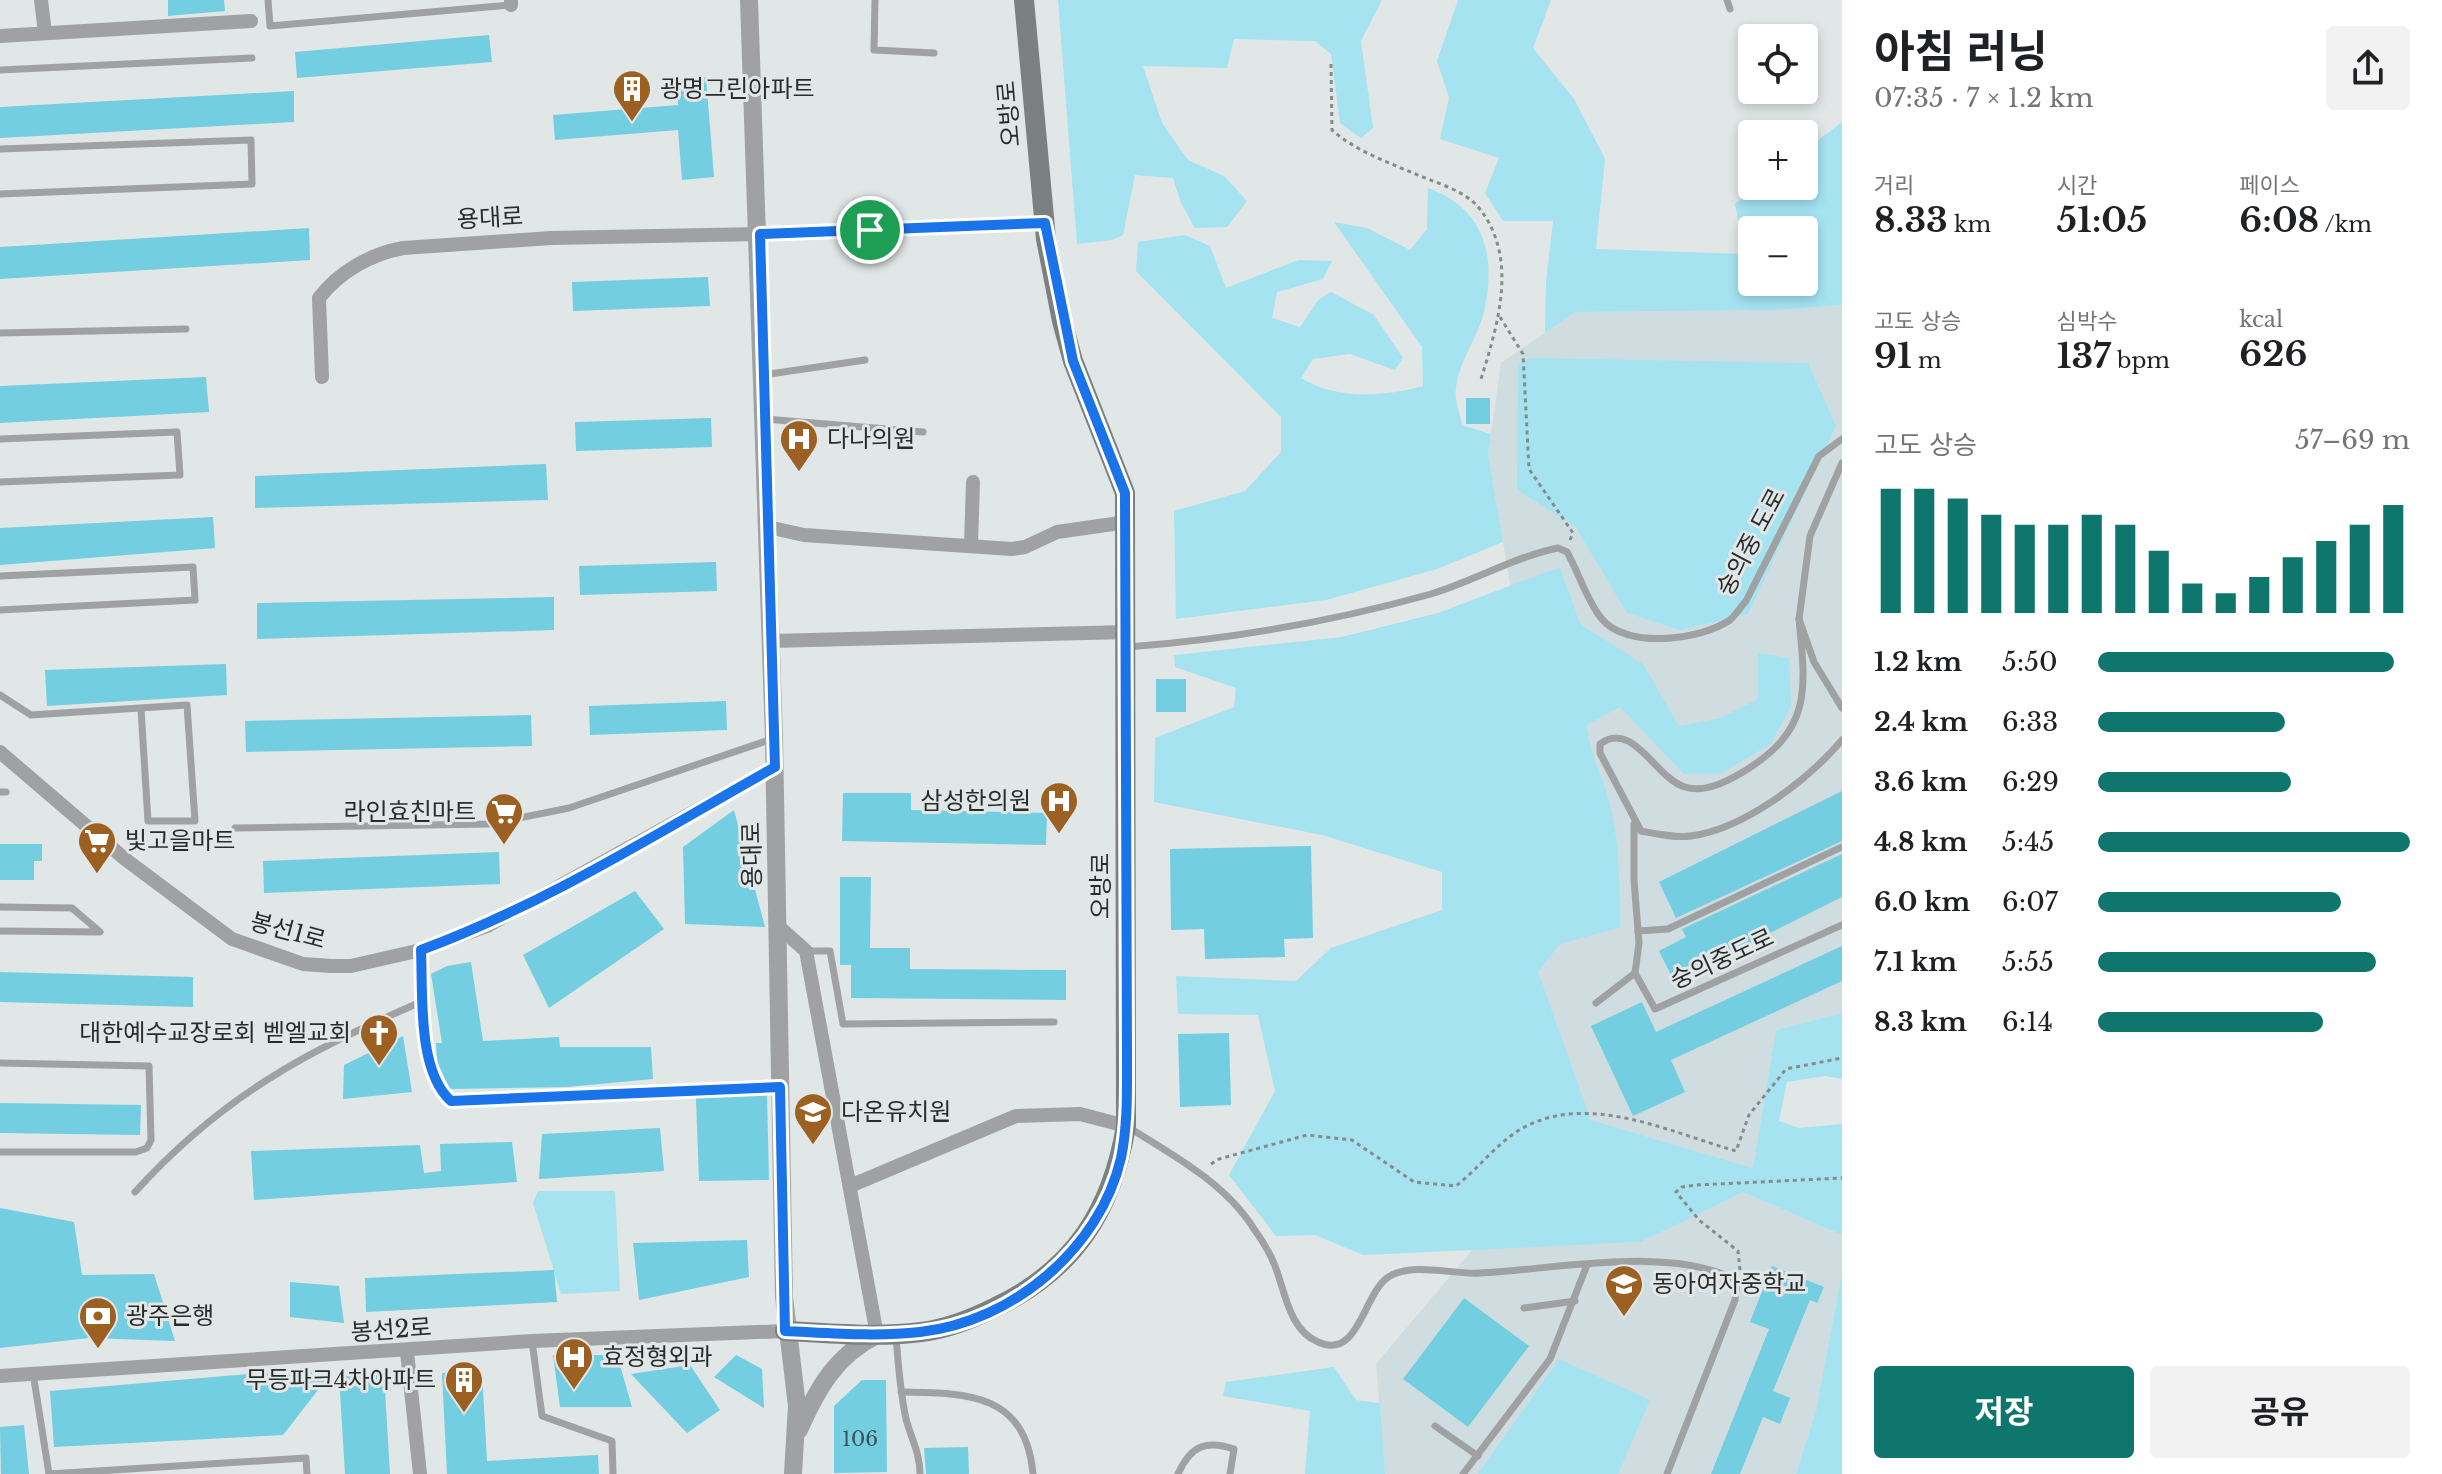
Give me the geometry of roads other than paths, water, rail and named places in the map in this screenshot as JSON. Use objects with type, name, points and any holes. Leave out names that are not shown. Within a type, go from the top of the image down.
[{"type":"main road","name":"오방로","points":[[785,1331],[920,1332],[966,1321],[1028,1290],[1071,1253],[1104,1205],[1121,1159],[1126,1126],[1128,639],[1125,493],[1118,467],[1073,361],[1045,223],[1024,0]]},
{"type":"street","points":[[41,0],[45,33]]},
{"type":"street","name":"용대로","points":[[749,0],[760,234],[775,767],[785,1331],[794,1368],[793,1474]]},
{"type":"street","points":[[0,36],[251,21]]},
{"type":"street","name":"용대로","points":[[322,377],[319,298],[363,261],[382,252],[551,238],[760,234]]},
{"type":"street","points":[[971,545],[973,482]]},
{"type":"street","points":[[768,527],[804,535],[1025,547],[1057,532],[1127,522]]},
{"type":"street","points":[[771,641],[1128,639]]},
{"type":"street","name":"봉선1로","points":[[0,752],[125,859],[232,939],[303,964],[331,966],[351,966],[421,950],[487,926],[775,767]]},
{"type":"street","points":[[778,926],[806,951],[850,1186],[886,1334],[859,1343],[828,1374],[795,1439]]},
{"type":"street","points":[[850,1186],[1016,1116],[1080,1114],[1126,1126]]},
{"type":"street","name":"봉선2로","points":[[0,1376],[407,1352],[532,1341],[785,1331]]},
{"type":"street","points":[[407,1352],[420,1474]]},
{"type":"lane","points":[[268,0],[270,26],[511,2]]},
{"type":"lane","points":[[875,0],[874,50],[934,53]]},
{"type":"lane","points":[[1727,0],[1730,9]]},
{"type":"lane","points":[[0,70],[252,58]]},
{"type":"lane","points":[[0,149],[251,140],[252,184],[0,194]]},
{"type":"lane","points":[[760,234],[1045,223]]},
{"type":"lane","points":[[0,333],[186,329]]},
{"type":"lane","points":[[763,375],[865,360]]},
{"type":"lane","points":[[765,419],[923,432]]},
{"type":"lane","points":[[0,439],[177,432],[180,475],[0,482]]},
{"type":"lane","name":"숭의중 도로","points":[[1128,639],[1211,640],[1354,614],[1434,593],[1558,548],[1567,552],[1602,620],[1613,629],[1644,640],[1660,641],[1730,620],[1746,601],[1819,456],[1842,439]]},
{"type":"lane","name":"숭의중 도로","points":[[1634,824],[1600,753],[1600,744],[1608,738],[1630,741],[1666,779],[1686,788],[1709,788],[1754,765],[1786,739],[1804,699],[1799,619],[1810,536],[1842,463]]},
{"type":"lane","points":[[0,576],[193,567],[195,600],[0,610]]},
{"type":"lane","name":"숭의중 도로","points":[[1799,619],[1814,662],[1842,708]]},
{"type":"lane","points":[[0,695],[31,715],[187,705],[195,821],[148,821],[141,709]]},
{"type":"lane","points":[[235,828],[489,824],[569,808],[774,739]]},
{"type":"lane","points":[[1634,824],[1641,831],[1649,833],[1687,836],[1708,833],[1783,795],[1820,766],[1842,740]]},
{"type":"lane","name":"숭의중도로","points":[[1634,824],[1638,931],[1635,973],[1649,1004],[1655,1009],[1842,925]]},
{"type":"lane","name":"숭의중도로","points":[[1638,931],[1668,929],[1842,847]]},
{"type":"lane","points":[[0,907],[72,908],[100,932],[0,931]]},
{"type":"lane","points":[[421,950],[428,1058],[438,1090],[451,1101],[780,1087]]},
{"type":"lane","points":[[806,951],[830,951],[843,1024],[1054,1022]]},
{"type":"lane","name":"숭의중도로","points":[[1596,1003],[1635,973]]},
{"type":"lane","points":[[135,1192],[195,1130],[257,1084],[333,1041],[423,1001]]},
{"type":"lane","points":[[0,1063],[149,1066],[151,1140],[147,1148],[136,1152],[0,1152]]},
{"type":"lane","points":[[1126,1126],[1199,1173],[1218,1188],[1253,1226],[1274,1262],[1292,1316],[1303,1334],[1320,1344],[1341,1343],[1356,1331],[1375,1291],[1390,1275],[1412,1271],[1476,1274],[1626,1261],[1723,1273],[1737,1281],[1735,1300],[1667,1474]]},
{"type":"lane","points":[[1463,1474],[1550,1359],[1587,1265]]},
{"type":"lane","points":[[1524,1308],[1575,1301]]},
{"type":"lane","points":[[886,1334],[907,1423],[917,1446],[920,1474]]},
{"type":"lane","points":[[532,1341],[542,1416],[612,1441],[613,1474]]},
{"type":"lane","points":[[33,1373],[49,1474],[306,1458],[307,1474]]},
{"type":"lane","points":[[901,1392],[955,1393],[1001,1408],[1021,1426],[1031,1449],[1033,1474]]},
{"type":"lane","points":[[1435,1426],[1478,1456]]},
{"type":"lane","points":[[1178,1474],[1191,1450],[1205,1443],[1234,1449],[1230,1474]]},
{"type":"place","name":"광명그린아파트","points":[[632,123]]},
{"type":"place","name":"다나의원","points":[[799,473]]},
{"type":"place","name":"삼성한의원","points":[[1059,835]]},
{"type":"place","name":"라인효친마트","points":[[504,846]]},
{"type":"place","name":"빛고을마트","points":[[97,875]]},
{"type":"place","name":"대한예수교장로회 벧엘교회","points":[[379,1067]]},
{"type":"place","name":"다온유치원","points":[[813,1146]]},
{"type":"place","name":"동아여자중학교","points":[[1624,1318]]},
{"type":"place","name":"광주은행","points":[[98,1350]]},
{"type":"place","name":"효정형외과","points":[[574,1391]]},
{"type":"place","name":"무등파크4차아파트","points":[[464,1414]]}]
